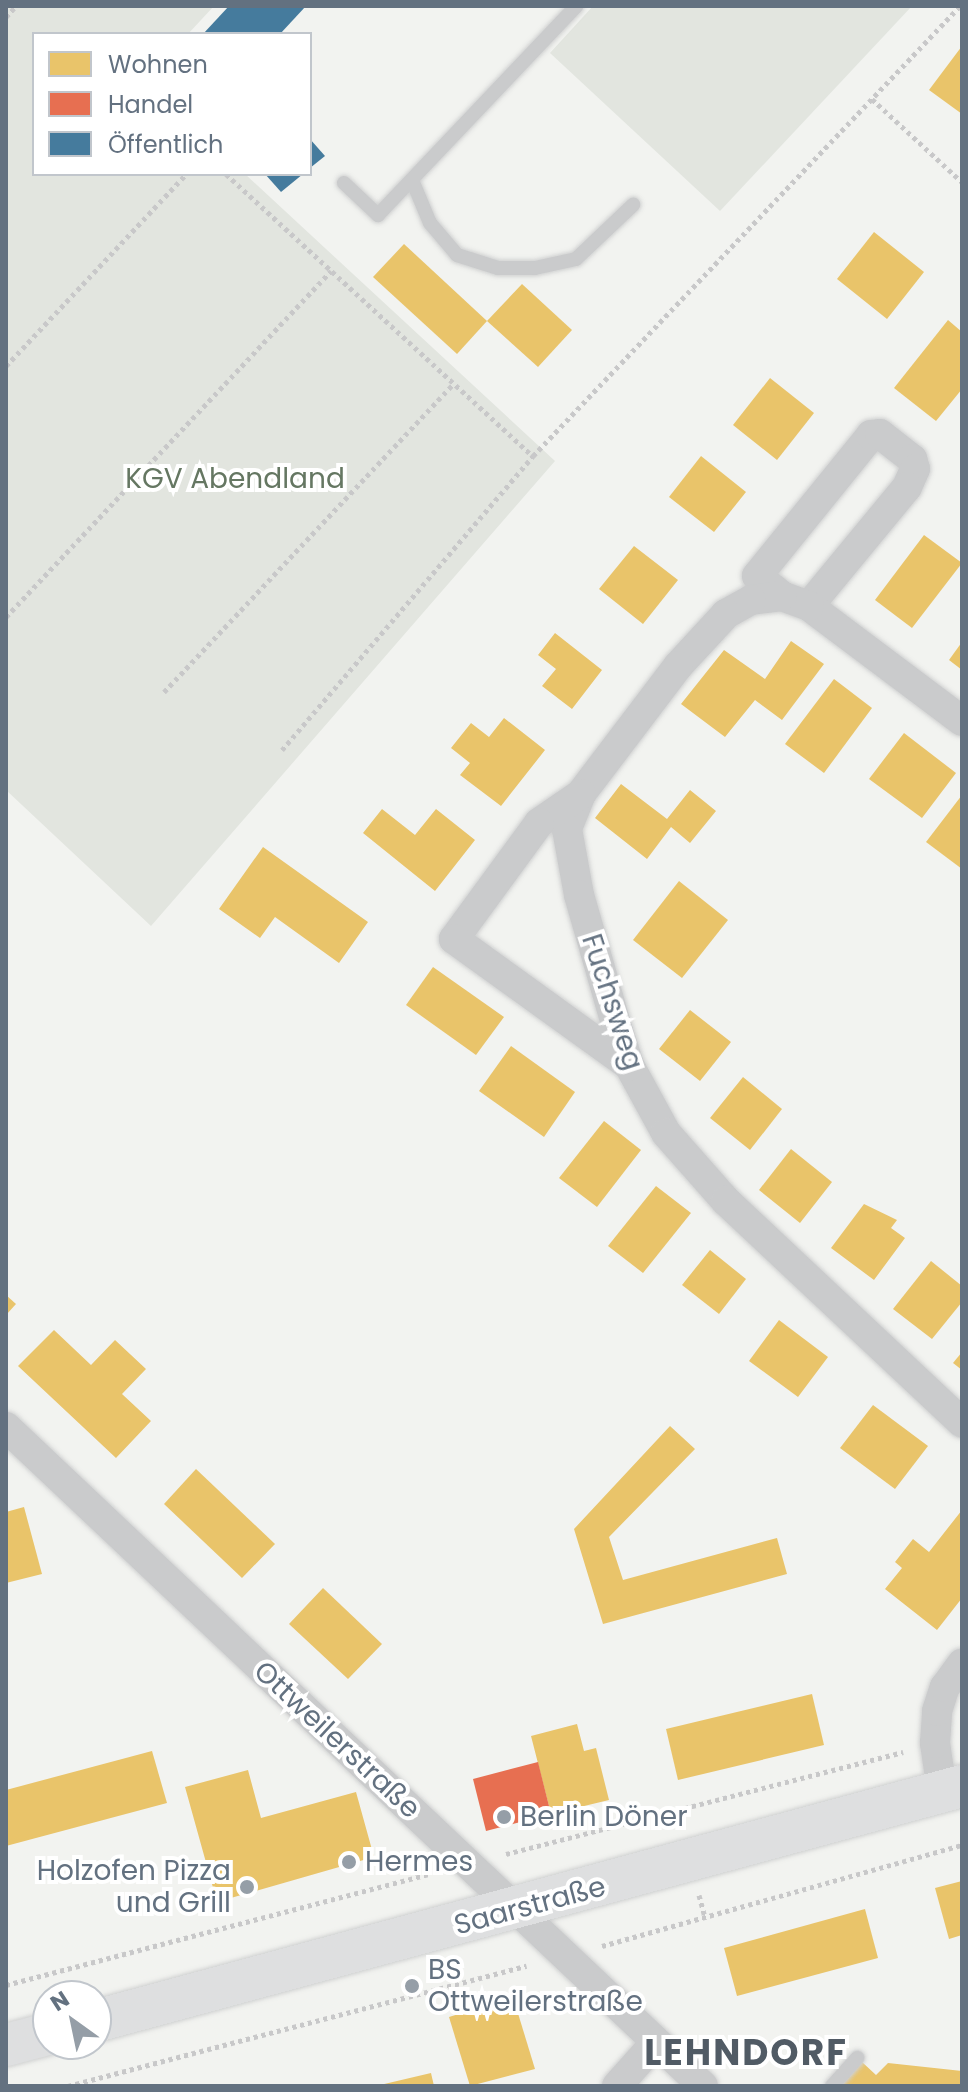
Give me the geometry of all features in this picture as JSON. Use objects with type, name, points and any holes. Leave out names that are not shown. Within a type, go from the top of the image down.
[{"type":"street","points":[[795,601],[907,487],[915,469],[912,459],[880,434],[871,435],[757,576],[962,721]]},
{"type":"street","name":"Fuchsweg","points":[[795,601],[751,600],[726,614],[678,666],[581,794],[567,829],[579,895],[629,1065],[688,1162],[962,1423]]},
{"type":"street","points":[[581,794],[539,823],[454,939],[629,1065]]},
{"type":"street","name":"Ottweilerstraße","points":[[6,1427],[703,2086]]},
{"type":"street","points":[[952,1789],[935,1743],[937,1711],[945,1687],[962,1664]]},
{"type":"street","name":"Saarstraße","points":[[112,2017],[952,1789]]},
{"type":"street","points":[[6,2045],[32,2038]]},
{"type":"street","points":[[617,2086],[656,2042]]},
{"type":"lane","points":[[344,183],[378,215],[576,6]]},
{"type":"lane","points":[[412,180],[430,223],[457,255],[498,268],[535,268],[576,259],[633,205]]},
{"type":"lane","points":[[832,2086],[857,2058]]},
{"type":"path","points":[[6,17],[16,6]]},
{"type":"path","points":[[872,99],[962,182]]},
{"type":"path","points":[[6,366],[184,176]]},
{"type":"path","points":[[6,617],[331,271]]},
{"type":"path","points":[[164,692],[452,385]]},
{"type":"path","points":[[282,750],[533,456]]},
{"type":"path","points":[[68,2086],[566,1956],[962,1845]]},
{"type":"green space","name":"KGV Abendland","points":[[6,6],[214,6],[190,32],[32,32],[32,176],[247,176],[555,461],[151,926],[6,790]]},
{"type":"green space","points":[[593,6],[912,6],[720,211],[550,53]]},
{"type":"building: Wohnen","points":[[962,46],[962,114],[929,90]]},
{"type":"building: Wohnen","points":[[874,232],[924,272],[887,319],[837,279]]},
{"type":"building: Wohnen","points":[[404,244],[487,321],[457,354],[373,277]]},
{"type":"building: Wohnen","points":[[522,284],[572,330],[538,367],[487,321]]},
{"type":"building: Wohnen","points":[[948,320],[962,332],[962,389],[936,421],[894,388]]},
{"type":"building: Wohnen","points":[[770,378],[814,413],[777,460],[733,425]]},
{"type":"building: Wohnen","points":[[701,456],[746,492],[714,532],[669,497]]},
{"type":"building: Wohnen","points":[[924,535],[962,563],[912,628],[875,600]]},
{"type":"building: Wohnen","points":[[634,546],[678,580],[643,624],[599,589]]},
{"type":"building: Wohnen","points":[[555,633],[602,670],[572,709],[542,686],[556,669],[538,655]]},
{"type":"building: Wohnen","points":[[791,641],[824,664],[782,720],[755,700],[725,737],[681,704],[724,650],[765,679]]},
{"type":"building: Wohnen","points":[[962,642],[962,670],[949,660]]},
{"type":"building: Wohnen","points":[[834,679],[872,708],[824,773],[785,744]]},
{"type":"building: Wohnen","points":[[504,718],[545,750],[501,806],[460,775],[470,763],[451,748],[471,723],[489,737]]},
{"type":"building: Wohnen","points":[[904,733],[956,773],[922,818],[869,779]]},
{"type":"building: Wohnen","points":[[621,784],[667,819],[690,790],[716,811],[690,843],[671,827],[647,859],[595,818]]},
{"type":"building: Wohnen","points":[[962,795],[962,869],[926,842]]},
{"type":"building: Wohnen","points":[[382,809],[415,835],[436,809],[475,840],[435,891],[363,833]]},
{"type":"building: Wohnen","points":[[263,847],[368,922],[339,963],[275,917],[260,938],[219,909]]},
{"type":"building: Wohnen","points":[[679,881],[728,920],[682,978],[633,940]]},
{"type":"building: Wohnen","points":[[433,967],[504,1017],[476,1055],[406,1005]]},
{"type":"building: Wohnen","points":[[690,1010],[731,1042],[700,1081],[659,1049]]},
{"type":"building: Wohnen","points":[[511,1046],[575,1092],[544,1137],[479,1091]]},
{"type":"building: Wohnen","points":[[743,1077],[782,1109],[750,1150],[710,1118]]},
{"type":"building: Wohnen","points":[[604,1121],[641,1150],[597,1207],[559,1178]]},
{"type":"building: Wohnen","points":[[791,1149],[832,1182],[800,1223],[759,1190]]},
{"type":"building: Wohnen","points":[[656,1186],[691,1213],[643,1273],[608,1246]]},
{"type":"building: Wohnen","points":[[864,1204],[897,1220],[891,1228],[905,1238],[874,1280],[831,1248]]},
{"type":"building: Wohnen","points":[[710,1250],[746,1279],[719,1314],[682,1285]]},
{"type":"building: Wohnen","points":[[931,1261],[962,1286],[962,1302],[932,1339],[893,1309]]},
{"type":"building: Wohnen","points":[[6,1295],[16,1304],[6,1315]]},
{"type":"building: Wohnen","points":[[779,1320],[828,1357],[798,1397],[749,1361]]},
{"type":"building: Wohnen","points":[[54,1330],[91,1365],[115,1340],[146,1369],[122,1394],[151,1421],[116,1458],[18,1366]]},
{"type":"building: Wohnen","points":[[962,1352],[962,1370],[953,1363]]},
{"type":"building: Wohnen","points":[[873,1405],[928,1446],[895,1489],[840,1448]]},
{"type":"building: Wohnen","points":[[670,1426],[695,1449],[609,1537],[623,1580],[777,1538],[787,1574],[603,1624],[574,1529]]},
{"type":"building: Wohnen","points":[[196,1469],[275,1544],[242,1578],[164,1504]]},
{"type":"building: Wohnen","points":[[24,1507],[42,1574],[6,1583],[6,1512]]},
{"type":"building: Wohnen","points":[[962,1510],[962,1598],[937,1630],[885,1589],[902,1568],[895,1562],[913,1539],[929,1552]]},
{"type":"building: Wohnen","points":[[323,1588],[382,1644],[348,1679],[289,1624]]},
{"type":"building: Wohnen","points":[[812,1694],[824,1745],[678,1780],[666,1729]]},
{"type":"building: Wohnen","points":[[577,1724],[584,1751],[596,1748],[609,1800],[551,1814],[531,1736]]},
{"type":"building: Wohnen","points":[[152,1751],[167,1803],[6,1846],[6,1790]]},
{"type":"building: Wohnen","points":[[248,1770],[261,1818],[356,1792],[374,1857],[217,1902],[185,1787]]},
{"type":"building: Wohnen","points":[[962,1881],[962,1935],[949,1939],[935,1888]]},
{"type":"building: Wohnen","points":[[865,1909],[878,1958],[737,1996],[724,1948]]},
{"type":"building: Wohnen","points":[[513,1997],[535,2069],[470,2086],[449,2017]]},
{"type":"building: Wohnen","points":[[862,2062],[876,2075],[888,2063],[962,2071],[962,2086],[840,2086]]},
{"type":"building: Wohnen","points":[[431,2073],[434,2086],[380,2086],[380,2085]]},
{"type":"building: Handel","points":[[538,1762],[551,1814],[486,1831],[473,1779]]},
{"type":"building: Öffentlich","points":[[229,6],[306,6],[282,32],[205,32]]},
{"type":"building: Öffentlich","points":[[312,141],[325,156],[312,166]]},
{"type":"building: Öffentlich","points":[[267,176],[301,176],[281,192]]},
{"type":"place","name":"Berlin Döner","points":[[504,1817]]},
{"type":"place","name":"Hermes","points":[[349,1862]]},
{"type":"place","name":"Holzofen Pizza und Grill","points":[[247,1887]]},
{"type":"place","name":"BS Ottweilerstraße","points":[[412,1986]]},
{"type":"district","name":"LEHNDORF","points":[[746,2053]]}]
